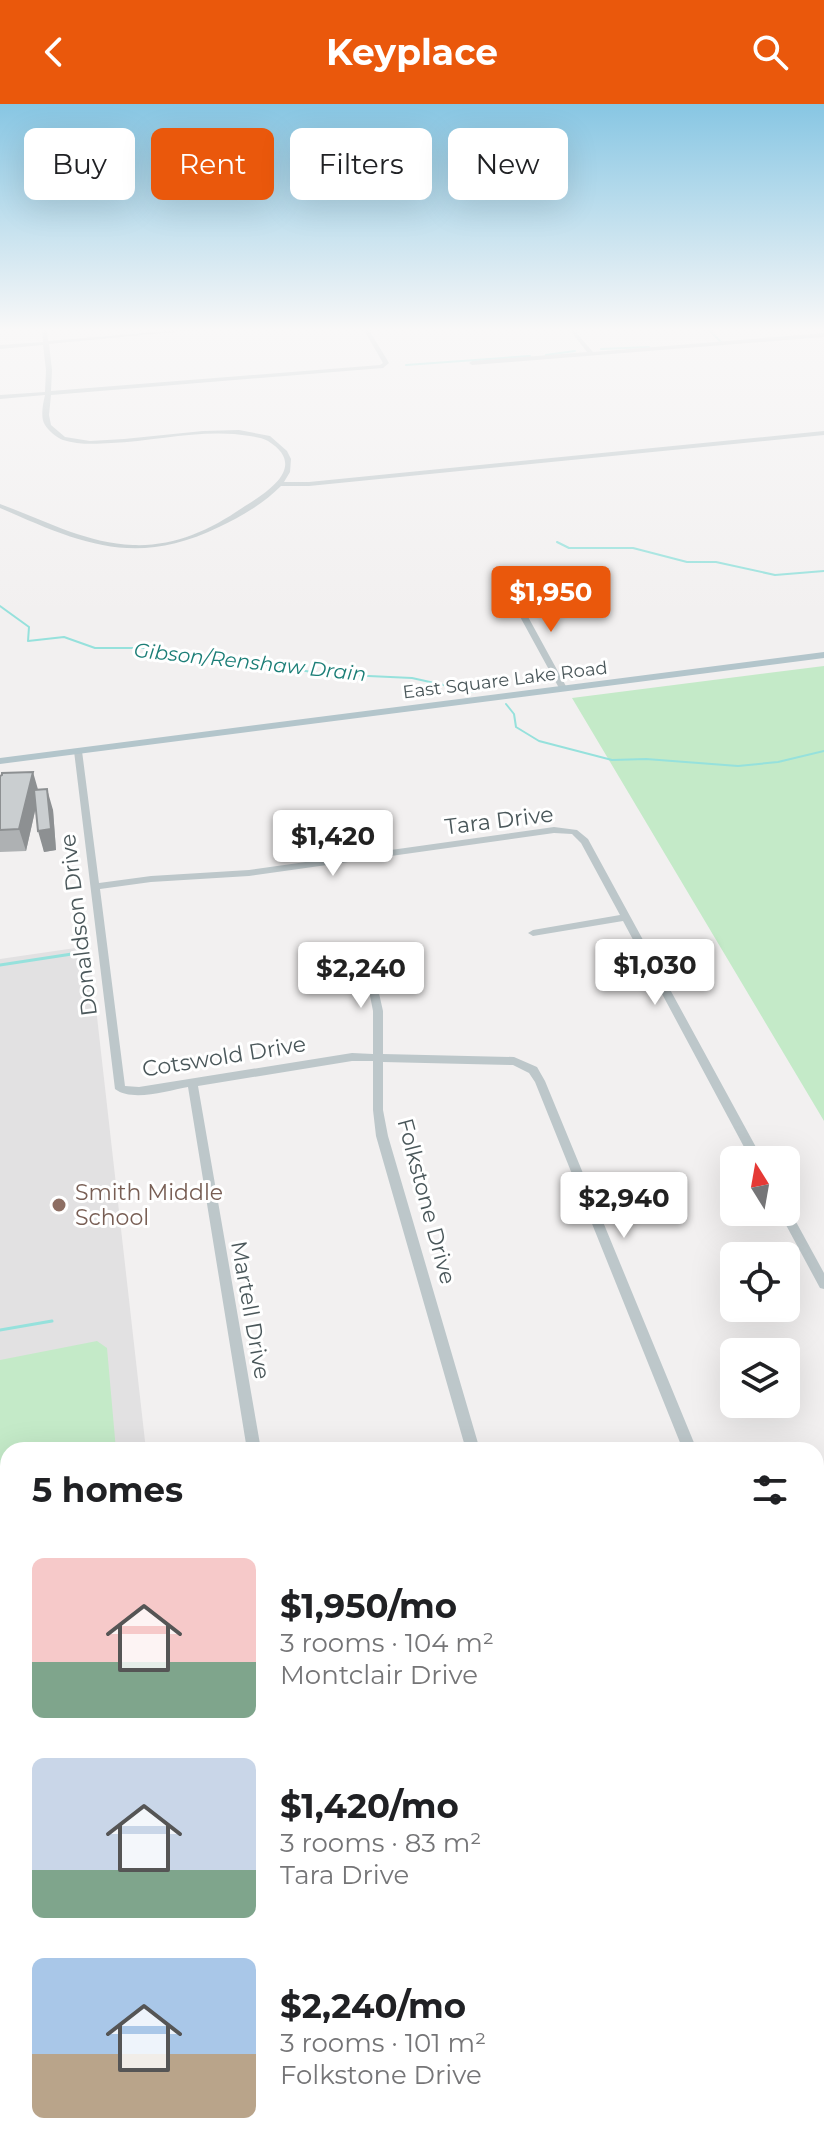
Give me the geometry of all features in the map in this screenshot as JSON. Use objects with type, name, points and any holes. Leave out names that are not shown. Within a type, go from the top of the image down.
[{"type":"main road","name":"East Square Lake Road","points":[[0,761],[824,655]]},
{"type":"street","points":[[0,506],[91,543],[120,548],[148,548],[177,544],[206,535],[248,509],[280,484],[287,470],[287,458],[281,447],[272,440],[234,432],[103,442],[71,440],[56,434],[49,426]]},
{"type":"street","points":[[280,484],[309,484],[824,433]]},
{"type":"street","points":[[511,593],[563,688]]},
{"type":"street","name":"Donaldson Drive","points":[[78,751],[117,1082],[123,1091]]},
{"type":"street","name":"Tara Drive","points":[[94,887],[151,879],[249,873],[554,830],[574,832],[585,841],[627,917]]},
{"type":"street","points":[[533,933],[627,917],[750,1146]]},
{"type":"street","name":"Folkstone Drive","points":[[368,960],[378,1011],[378,1110],[382,1136],[471,1442]]},
{"type":"street","name":"Cotswold Drive","points":[[123,1091],[336,1058],[522,1063],[533,1070],[540,1081],[687,1442]]},
{"type":"street","name":"Martell Drive","points":[[192,1082],[253,1442]]},
{"type":"street","points":[[793,1226],[824,1284]]},
{"type":"shaded area","name":"Smith Middle School","points":[[89,946],[145,1442],[0,1442],[0,959]]},
{"type":"green space","points":[[824,666],[824,1121],[572,698]]},
{"type":"green space","points":[[97,1341],[107,1348],[115,1442],[0,1442],[0,1360]]},
{"type":"building","points":[[33,772],[19,829],[0,830],[0,776],[2,773]]},
{"type":"building","points":[[47,789],[51,829],[38,831],[34,790]]},
{"type":"waterway","points":[[557,542],[569,548],[633,548],[687,562],[716,562],[775,575],[824,571]]},
{"type":"waterway","name":"Gibson/Renshaw Drain","points":[[0,606],[29,627],[28,641],[64,637],[95,648],[153,648],[166,653],[196,654],[325,674],[412,678],[475,692]]},
{"type":"waterway","name":"Gibson/Renshaw Drain","points":[[506,704],[514,714],[516,727],[539,741],[612,760],[646,759],[738,766],[778,762],[824,751]]},
{"type":"waterway","points":[[0,965],[85,952]]},
{"type":"waterway","points":[[0,1330],[52,1321]]},
{"type":"place","name":"Smith Middle School","points":[[59,1205]]}]
